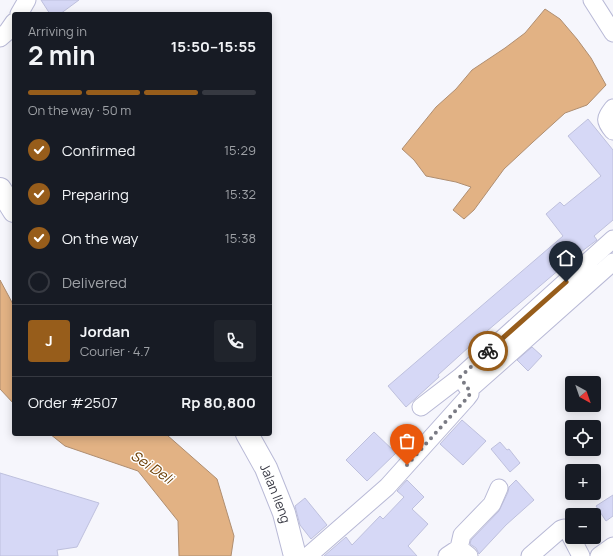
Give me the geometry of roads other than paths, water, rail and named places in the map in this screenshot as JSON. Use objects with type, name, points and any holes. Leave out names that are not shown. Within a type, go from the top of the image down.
[{"type":"street","points":[[20,12],[27,0]]},
{"type":"street","points":[[592,0],[613,33]]},
{"type":"street","points":[[613,108],[606,119],[606,122],[613,131]]},
{"type":"street","points":[[0,189],[12,208]]},
{"type":"street","points":[[464,383],[613,239]]},
{"type":"street","points":[[421,407],[464,383],[613,262]]},
{"type":"street","points":[[308,556],[387,487],[470,394],[464,383]]},
{"type":"street","name":"Jalan Ileng","points":[[248,436],[266,468],[284,513],[296,556]]},
{"type":"street","points":[[459,553],[462,535],[492,504],[499,488]]},
{"type":"street","points":[[530,556],[564,528],[567,529],[581,556]]},
{"type":"street","points":[[599,556],[613,546]]},
{"type":"water","points":[[545,9],[560,19],[577,39],[591,58],[606,85],[587,105],[565,113],[504,169],[474,210],[464,219],[453,210],[471,187],[456,182],[426,176],[414,160],[402,149],[436,107],[456,89],[472,70],[525,33]]},
{"type":"water","points":[[0,280],[12,302],[12,402],[0,389]]},
{"type":"water","name":"Sei Deli","points":[[52,436],[168,436],[217,479],[234,536],[231,556],[179,556],[178,521],[138,471],[65,446]]}]
